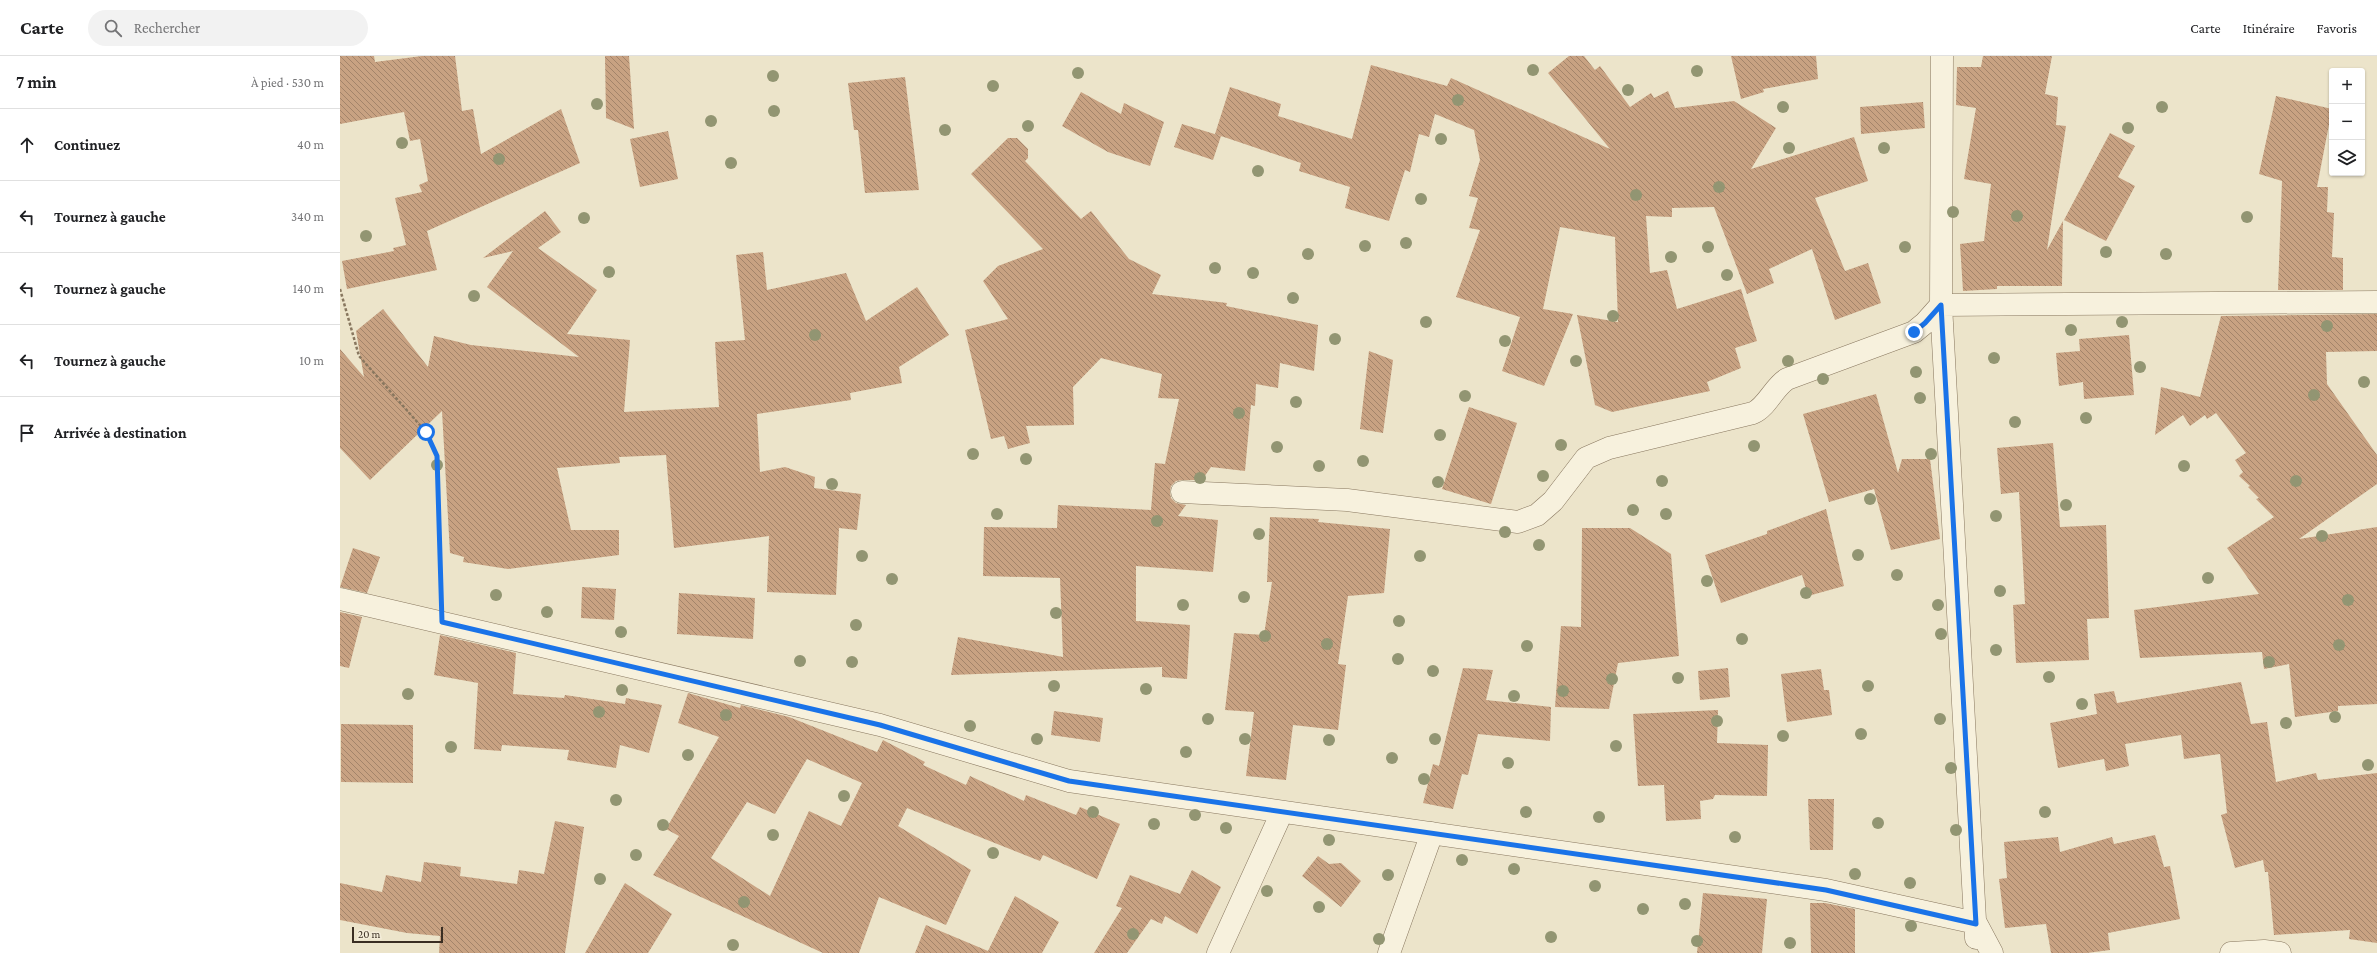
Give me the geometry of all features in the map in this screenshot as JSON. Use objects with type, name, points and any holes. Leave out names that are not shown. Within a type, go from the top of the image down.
[{"type":"street","points":[[1942,56],[1941,305],[1977,953]]},
{"type":"street","points":[[1182,492],[1347,500],[1518,522],[1537,515],[1552,501],[1586,458],[1609,448],[1752,414],[1758,411],[1780,383],[1787,379],[1914,332],[1925,323],[1941,305],[2377,302]]},
{"type":"street","points":[[340,599],[880,725],[1069,781],[1826,890],[1976,924],[1992,953]]},
{"type":"street","points":[[1218,953],[1282,812]]},
{"type":"street","points":[[1389,953],[1432,833]]},
{"type":"street","points":[[2231,953],[2270,952]]},
{"type":"path","points":[[340,289],[359,356],[426,432],[437,456],[442,622]]},
{"type":"building","points":[[340,56],[374,56],[375,62],[422,56],[455,56],[462,111],[473,109],[481,154],[561,109],[580,163],[427,231],[437,270],[347,289],[342,261],[394,251],[393,248],[406,245],[395,198],[422,192],[419,185],[428,181],[420,139],[410,141],[404,112],[340,124]]},
{"type":"building","points":[[605,56],[629,56],[634,129],[606,118]]},
{"type":"building","points":[[1569,56],[1584,56],[1595,70],[1600,66],[1630,107],[1651,93],[1654,98],[1668,91],[1675,108],[1734,101],[1776,128],[1751,169],[1854,137],[1868,181],[1815,198],[1845,271],[1868,263],[1881,303],[1835,320],[1812,249],[1769,269],[1774,283],[1747,294],[1714,207],[1672,208],[1672,217],[1646,216],[1650,273],[1667,270],[1677,309],[1741,289],[1757,341],[1735,348],[1741,368],[1707,382],[1710,391],[1612,412],[1595,405],[1577,315],[1618,322],[1615,237],[1560,227],[1543,309],[1573,314],[1544,386],[1502,371],[1520,317],[1456,297],[1480,230],[1469,228],[1478,198],[1469,196],[1480,160],[1474,130],[1435,114],[1429,137],[1419,134],[1410,172],[1405,170],[1389,221],[1345,208],[1350,187],[1299,171],[1301,163],[1215,134],[1230,87],[1281,104],[1278,116],[1352,139],[1371,65],[1447,86],[1451,78],[1610,149],[1548,73]]},
{"type":"building","points":[[1731,56],[1816,56],[1818,79],[1763,89],[1764,92],[1741,99]]},
{"type":"building","points":[[1983,56],[2052,56],[2045,94],[2058,97],[2056,125],[2066,126],[2047,250],[2063,221],[2062,286],[1997,286],[1997,289],[1963,291],[1960,244],[1984,241],[1991,184],[1964,179],[1976,108],[1956,105],[1957,67],[1981,67]]},
{"type":"building","points":[[905,77],[919,190],[865,193],[858,130],[854,130],[848,83]]},
{"type":"building","points":[[1081,92],[1121,114],[1124,103],[1164,122],[1150,166],[1108,152],[1062,126]]},
{"type":"building","points":[[2276,96],[2329,108],[2329,125],[2317,187],[2328,187],[2327,212],[2334,213],[2332,257],[2343,258],[2343,290],[2278,290],[2282,181],[2259,174]]},
{"type":"building","points":[[1923,102],[1925,128],[1861,134],[1860,107]]},
{"type":"building","points":[[1182,124],[1221,136],[1213,160],[1174,147]]},
{"type":"building","points":[[668,131],[678,179],[640,187],[630,139]]},
{"type":"building","points":[[2110,133],[2135,146],[2118,177],[2135,186],[2106,241],[2064,220]]},
{"type":"building","points":[[1008,138],[1017,138],[1028,149],[1028,158],[1025,161],[1081,219],[1091,211],[1129,259],[1161,275],[1152,294],[1227,303],[1226,306],[1318,325],[1314,371],[1280,363],[1278,388],[1256,384],[1255,406],[1251,405],[1245,471],[1211,467],[1202,480],[1176,481],[1171,486],[1171,498],[1176,503],[1186,505],[1178,516],[1218,520],[1213,572],[1136,566],[1136,621],[1190,625],[1187,679],[1162,677],[1162,667],[951,675],[958,637],[1063,657],[1060,578],[983,576],[984,527],[1057,528],[1058,505],[1151,510],[1155,463],[1165,464],[1179,399],[1158,398],[1162,374],[1101,358],[1073,387],[1074,425],[1026,426],[1030,443],[1008,449],[1004,436],[991,439],[965,330],[1008,319],[983,281],[998,266],[1043,249],[971,174]]},
{"type":"building","points":[[545,211],[561,232],[538,248],[597,290],[567,334],[630,340],[624,412],[719,407],[715,342],[745,340],[736,255],[763,252],[767,290],[846,273],[866,321],[917,287],[949,335],[899,367],[902,383],[850,393],[851,400],[757,414],[760,472],[785,467],[815,477],[814,488],[861,494],[857,530],[839,528],[836,595],[767,592],[769,536],[674,548],[666,455],[619,457],[620,463],[557,468],[571,530],[619,530],[619,555],[508,569],[463,562],[464,557],[450,553],[442,411],[370,480],[340,448],[340,349],[364,377],[356,331],[383,309],[428,367],[434,336],[471,345],[579,357],[487,287],[513,251],[483,258]]},
{"type":"building","points":[[2377,314],[2377,351],[2326,352],[2327,384],[2377,455],[2377,484],[2299,539],[2377,527],[2377,704],[2338,706],[2338,711],[2295,717],[2289,664],[2264,669],[2262,652],[2140,658],[2134,610],[2259,594],[2227,548],[2274,517],[2256,499],[2259,498],[2248,487],[2250,486],[2239,476],[2243,472],[2235,460],[2246,453],[2216,413],[2207,419],[2205,415],[2190,426],[2183,415],[2155,435],[2161,387],[2200,397],[2221,316]]},
{"type":"building","points":[[2129,335],[2134,395],[2084,399],[2083,382],[2059,386],[2056,353],[2080,351],[2079,339]]},
{"type":"building","points":[[1369,351],[1393,360],[1383,433],[1360,429]]},
{"type":"building","points":[[1876,394],[1898,473],[1902,459],[1930,459],[1940,539],[1891,550],[1874,489],[1829,502],[1803,414]]},
{"type":"building","points":[[1469,407],[1517,423],[1491,504],[1442,489]]},
{"type":"building","points":[[2053,443],[2060,527],[2106,525],[2109,618],[2087,619],[2089,660],[2016,663],[2013,605],[2025,604],[2019,492],[2001,494],[1997,448]]},
{"type":"building","points":[[1826,509],[1844,586],[1808,596],[1802,575],[1721,603],[1705,555],[1767,534],[1767,531]]},
{"type":"building","points":[[1270,517],[1319,519],[1318,522],[1390,529],[1384,593],[1348,596],[1338,664],[1346,665],[1338,730],[1293,725],[1286,780],[1246,776],[1254,712],[1225,710],[1234,633],[1264,635],[1272,582],[1267,582]]},
{"type":"building","points":[[1582,528],[1630,528],[1671,554],[1679,656],[1618,663],[1609,709],[1555,707],[1561,626],[1581,627]]},
{"type":"building","points":[[353,548],[380,557],[367,593],[340,587]]},
{"type":"building","points":[[582,587],[616,589],[614,620],[581,618]]},
{"type":"building","points":[[679,593],[755,598],[753,639],[677,634]]},
{"type":"building","points":[[340,612],[362,617],[349,668],[340,666]]},
{"type":"building","points":[[440,635],[516,653],[513,694],[564,698],[565,695],[625,704],[626,698],[662,705],[649,753],[620,745],[616,768],[567,760],[569,750],[502,745],[501,751],[474,749],[478,683],[434,675]]},
{"type":"building","points":[[1463,668],[1493,670],[1486,700],[1551,707],[1550,741],[1478,734],[1468,775],[1462,774],[1453,809],[1423,803],[1433,764],[1439,766]]},
{"type":"building","points":[[1728,668],[1730,697],[1700,700],[1698,671]]},
{"type":"building","points":[[1821,669],[1824,690],[1829,690],[1832,715],[1787,722],[1781,674]]},
{"type":"building","points":[[2241,682],[2251,724],[2267,722],[2276,782],[2316,773],[2318,780],[2377,773],[2377,943],[2349,939],[2350,930],[2274,935],[2268,872],[2265,872],[2263,860],[2235,868],[2221,815],[2227,813],[2220,754],[2184,759],[2181,735],[2125,744],[2129,766],[2106,771],[2104,759],[2058,768],[2050,723],[2097,714],[2094,694],[2114,691],[2117,703]]},
{"type":"building","points":[[688,693],[740,708],[741,705],[789,717],[877,752],[883,740],[925,762],[923,765],[966,785],[970,776],[1024,801],[1026,795],[1076,815],[1080,807],[1120,824],[1097,879],[1043,855],[1040,861],[907,808],[898,826],[971,870],[946,925],[879,897],[859,953],[823,953],[653,875],[679,836],[666,829],[719,737],[678,723]],"holes":[[[807,759],[862,783],[841,826],[809,811],[770,896],[711,858],[747,802],[775,814]]]},
{"type":"building","points":[[1718,710],[1717,743],[1768,745],[1767,796],[1715,795],[1713,799],[1700,801],[1701,819],[1666,821],[1664,785],[1638,786],[1633,714]]},
{"type":"building","points":[[1054,711],[1103,718],[1100,742],[1051,735]]},
{"type":"building","points":[[341,724],[413,725],[413,783],[341,782]]},
{"type":"building","points":[[1808,799],[1834,799],[1833,850],[1810,850]]},
{"type":"building","points":[[555,821],[584,827],[565,953],[439,953],[440,936],[407,933],[340,920],[340,883],[382,892],[386,875],[421,882],[424,862],[461,867],[460,876],[517,884],[519,870],[544,874]]},
{"type":"building","points":[[2155,835],[2164,867],[2170,866],[2180,919],[2108,933],[2110,950],[2087,953],[2051,953],[2046,924],[2005,928],[1999,879],[2007,878],[2004,842],[2058,837],[2060,852],[2112,837],[2114,844]]},
{"type":"building","points":[[1318,856],[1329,864],[1341,863],[1361,881],[1341,907],[1302,876]]},
{"type":"building","points":[[1192,870],[1221,887],[1197,934],[1165,916],[1162,924],[1151,919],[1127,953],[1094,953],[1122,908],[1116,906],[1130,875],[1180,894]]},
{"type":"building","points":[[625,883],[672,914],[648,953],[585,953]]},
{"type":"building","points":[[1703,893],[1767,899],[1762,953],[1697,953]]},
{"type":"building","points":[[1015,896],[1059,922],[1042,953],[915,953],[926,925],[988,951]]},
{"type":"building","points":[[1810,903],[1825,903],[1855,909],[1855,953],[1811,953]]},
{"type":"route","points":[[426,432],[437,456],[442,622],[880,725],[1069,781],[1826,890],[1976,924],[1941,305],[1925,323],[1914,332]]}]
